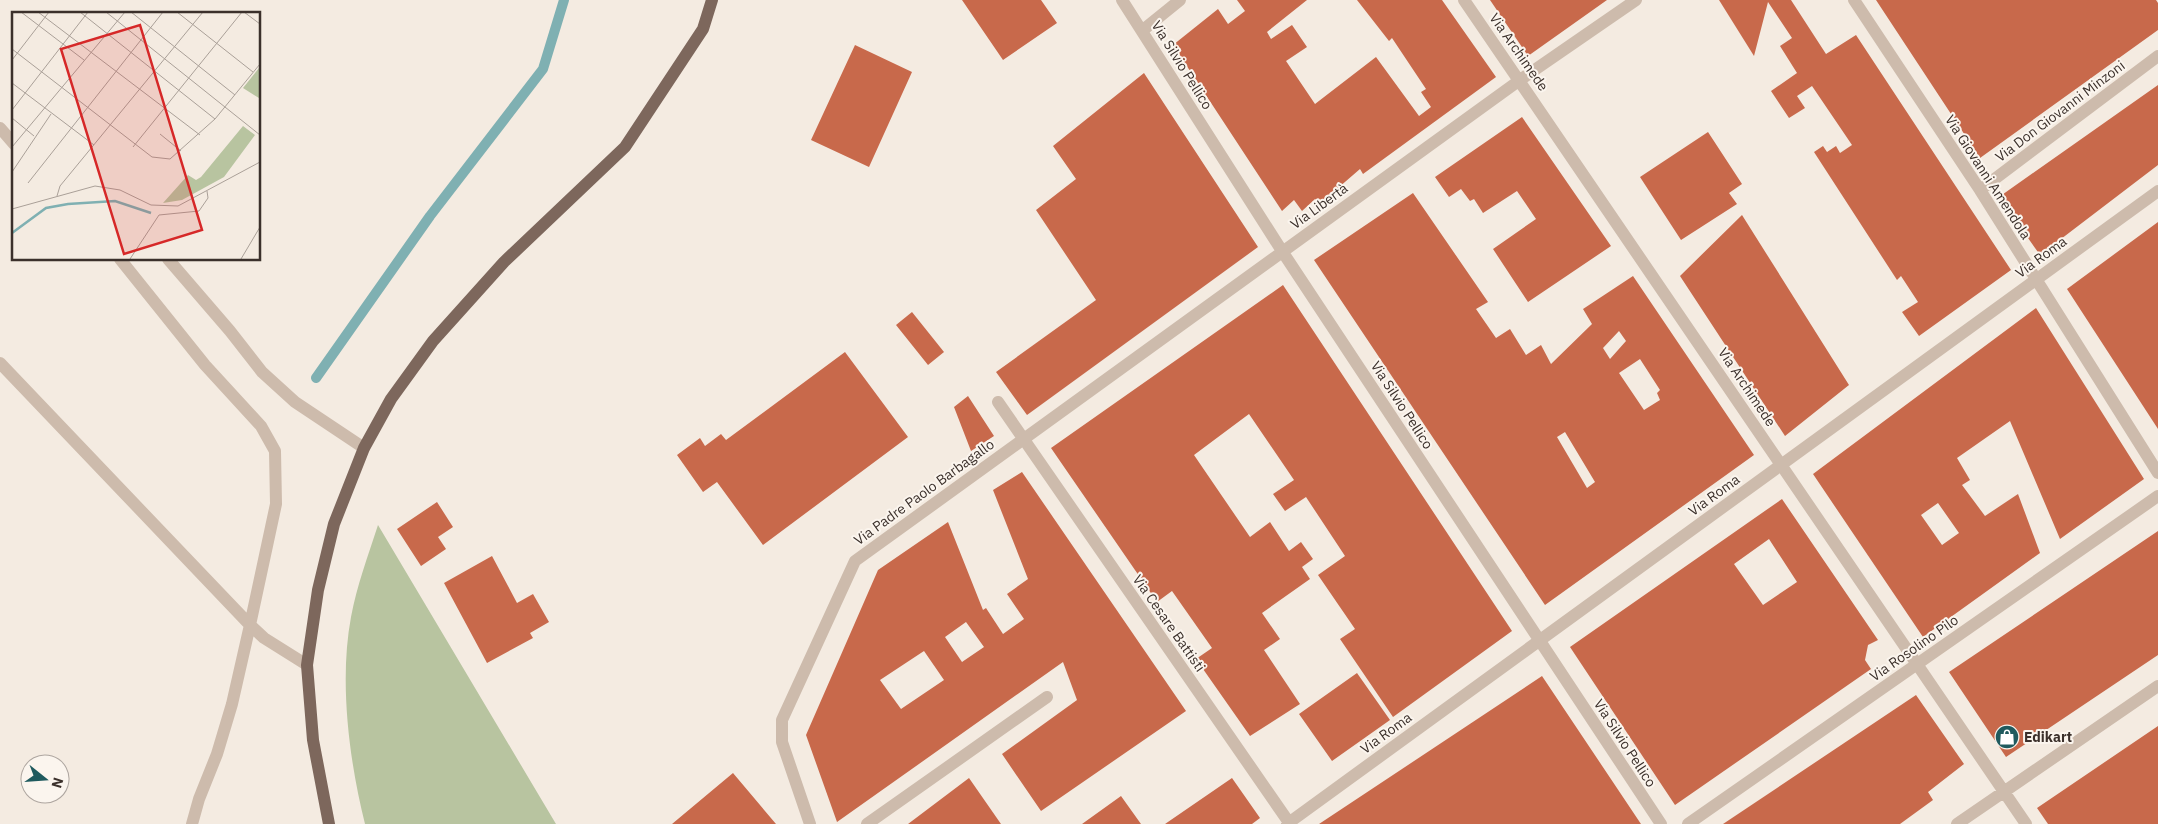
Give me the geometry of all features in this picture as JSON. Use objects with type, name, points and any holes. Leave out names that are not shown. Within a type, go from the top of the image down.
[{"type":"main road","points":[[329,824],[313,740],[307,665],[318,590],[334,524],[364,448],[391,399],[433,341],[504,262],[625,147],[703,29],[712,0]]},
{"type":"street","name":"Via Silvio Pellico","points":[[1122,0],[1143,30],[1282,251],[1661,824]]},
{"type":"street","points":[[1143,30],[1180,0]]},
{"type":"street","name":"Via Archimede","points":[[1464,0],[2026,824]]},
{"type":"street","name":"Via Libertà","points":[[1023,439],[1520,80],[1636,0]]},
{"type":"street","name":"Via Giovanni Amendola","points":[[1854,0],[1980,190],[2158,473]]},
{"type":"street","name":"Via Don Giovanni Minzoni","points":[[1980,190],[2158,56]]},
{"type":"street","points":[[0,128],[12,142]]},
{"type":"street","name":"Via Roma","points":[[1289,823],[2158,190]]},
{"type":"street","points":[[121,260],[205,365],[261,426],[275,450],[276,504],[250,626],[217,754],[199,799],[192,824]]},
{"type":"street","points":[[169,260],[262,372],[295,402],[364,448]]},
{"type":"street","points":[[0,363],[250,626],[264,638],[307,665]]},
{"type":"street","name":"Via Cesare Battisti","points":[[998,402],[1289,823]]},
{"type":"street","name":"Via Padre Paolo Barbagallo","points":[[810,824],[782,742],[782,720],[855,561],[1023,439]]},
{"type":"street","name":"Via Rosolino Pilo","points":[[1688,824],[2158,496]]},
{"type":"street","points":[[1957,824],[2158,686]]},
{"type":"street","points":[[867,824],[1047,697]]},
{"type":"green space","points":[[378,525],[556,824],[365,824],[350,747],[346,667],[353,605]]},
{"type":"building","points":[[962,0],[1041,0],[1057,23],[1003,60]]},
{"type":"building","points":[[1237,0],[1307,0],[1267,32],[1271,39],[1292,25],[1307,47],[1286,61],[1315,104],[1376,57],[1419,116],[1431,107],[1421,92],[1426,89],[1392,38],[1389,41],[1357,0],[1442,0],[1496,77],[1363,174],[1360,169],[1338,188],[1339,191],[1321,206],[1315,199],[1302,211],[1294,200],[1282,211],[1173,45],[1218,9],[1228,24],[1245,11]]},
{"type":"building","points":[[1490,0],[1607,0],[1528,56]]},
{"type":"building","points":[[1719,0],[1791,0],[1826,54],[1856,35],[2011,270],[1919,336],[1902,312],[1918,302],[1901,276],[1897,280],[1814,152],[1823,146],[1827,152],[1836,146],[1840,153],[1852,145],[1812,86],[1797,96],[1805,108],[1789,118],[1771,91],[1797,73],[1780,46],[1792,38],[1768,2],[1754,56]]},
{"type":"building","points":[[1876,0],[2156,0],[2158,3],[2158,30],[1980,158]]},
{"type":"building","points":[[855,45],[912,72],[869,167],[811,140]]},
{"type":"building","points":[[1144,73],[1258,247],[1027,415],[996,372],[1096,300],[1036,210],[1076,179],[1053,146]]},
{"type":"building","points":[[2158,85],[2158,165],[2040,255],[1999,197]]},
{"type":"building","points":[[1522,117],[1611,246],[1528,302],[1493,249],[1536,219],[1517,191],[1483,213],[1474,199],[1470,201],[1461,189],[1449,197],[1435,177]]},
{"type":"building","points":[[1708,132],[1742,184],[1729,193],[1737,204],[1681,240],[1640,177]]},
{"type":"building","points":[[1413,193],[1488,302],[1476,309],[1496,338],[1510,329],[1526,355],[1541,345],[1551,364],[1592,324],[1583,309],[1633,276],[1754,455],[1545,605],[1314,260]],"holes":[[[1619,331],[1626,341],[1610,359],[1603,348]],[[1640,359],[1660,390],[1657,393],[1660,400],[1644,410],[1619,373]],[[1565,432],[1595,482],[1587,488],[1557,437]]]},
{"type":"building","points":[[1742,215],[1849,385],[1785,436],[1680,276]]},
{"type":"building","points":[[2158,222],[2158,429],[2067,289]]},
{"type":"building","points":[[1283,285],[1512,631],[1393,717],[1340,639],[1355,629],[1318,575],[1345,556],[1306,497],[1285,511],[1273,494],[1294,480],[1249,414],[1194,455],[1250,537],[1270,522],[1289,551],[1301,542],[1313,559],[1302,567],[1310,579],[1262,613],[1280,639],[1264,650],[1300,704],[1250,736],[1196,659],[1212,648],[1172,591],[1157,602],[1051,448]]},
{"type":"building","points":[[2036,308],[2144,479],[2060,539],[2010,421],[1957,458],[1970,480],[1962,485],[1985,516],[2018,494],[2040,553],[1923,637],[1813,474]],"holes":[[[1938,503],[1959,533],[1942,545],[1921,515]]]},
{"type":"building","points":[[912,312],[944,352],[928,365],[896,325]]},
{"type":"building","points":[[845,352],[908,437],[763,545],[717,482],[703,492],[677,455],[700,438],[705,446],[721,434],[726,440]]},
{"type":"building","points":[[968,396],[994,436],[971,451],[954,407]]},
{"type":"building","points":[[1022,472],[1186,711],[1041,811],[1002,754],[1077,700],[1063,662],[837,822],[806,735],[878,570],[948,522],[983,610],[986,608],[1003,634],[1024,619],[1007,594],[1028,579],[993,490]],"holes":[[[966,622],[984,647],[962,662],[945,637]],[[924,651],[944,680],[901,709],[880,680]]]},
{"type":"building","points":[[1782,499],[1878,640],[1868,645],[1865,660],[1871,669],[1675,805],[1570,647]],"holes":[[[1769,539],[1797,582],[1763,605],[1734,564]]]},
{"type":"building","points":[[437,502],[453,527],[438,537],[446,549],[421,566],[397,529]]},
{"type":"building","points":[[2158,531],[2158,655],[2006,757],[1949,672]]},
{"type":"building","points":[[492,556],[517,603],[533,594],[549,622],[530,633],[533,638],[487,663],[444,583]]},
{"type":"building","points":[[1357,673],[1390,720],[1332,761],[1299,714]]},
{"type":"building","points":[[1542,676],[1641,824],[1319,824],[1402,769]]},
{"type":"building","points":[[1916,695],[1964,764],[1928,792],[1933,800],[1900,824],[1723,824]]},
{"type":"building","points":[[2158,726],[2158,824],[2048,824],[2037,808]]},
{"type":"building","points":[[733,773],[776,824],[672,824]]},
{"type":"building","points":[[969,778],[1001,824],[908,824]]},
{"type":"building","points":[[1232,778],[1260,818],[1252,824],[1165,824]]},
{"type":"building","points":[[1121,796],[1141,824],[1082,824]]},
{"type":"waterway","points":[[316,378],[430,216],[543,69],[564,0]]},
{"type":"place","name":"Edikart","points":[[2007,737]]}]
